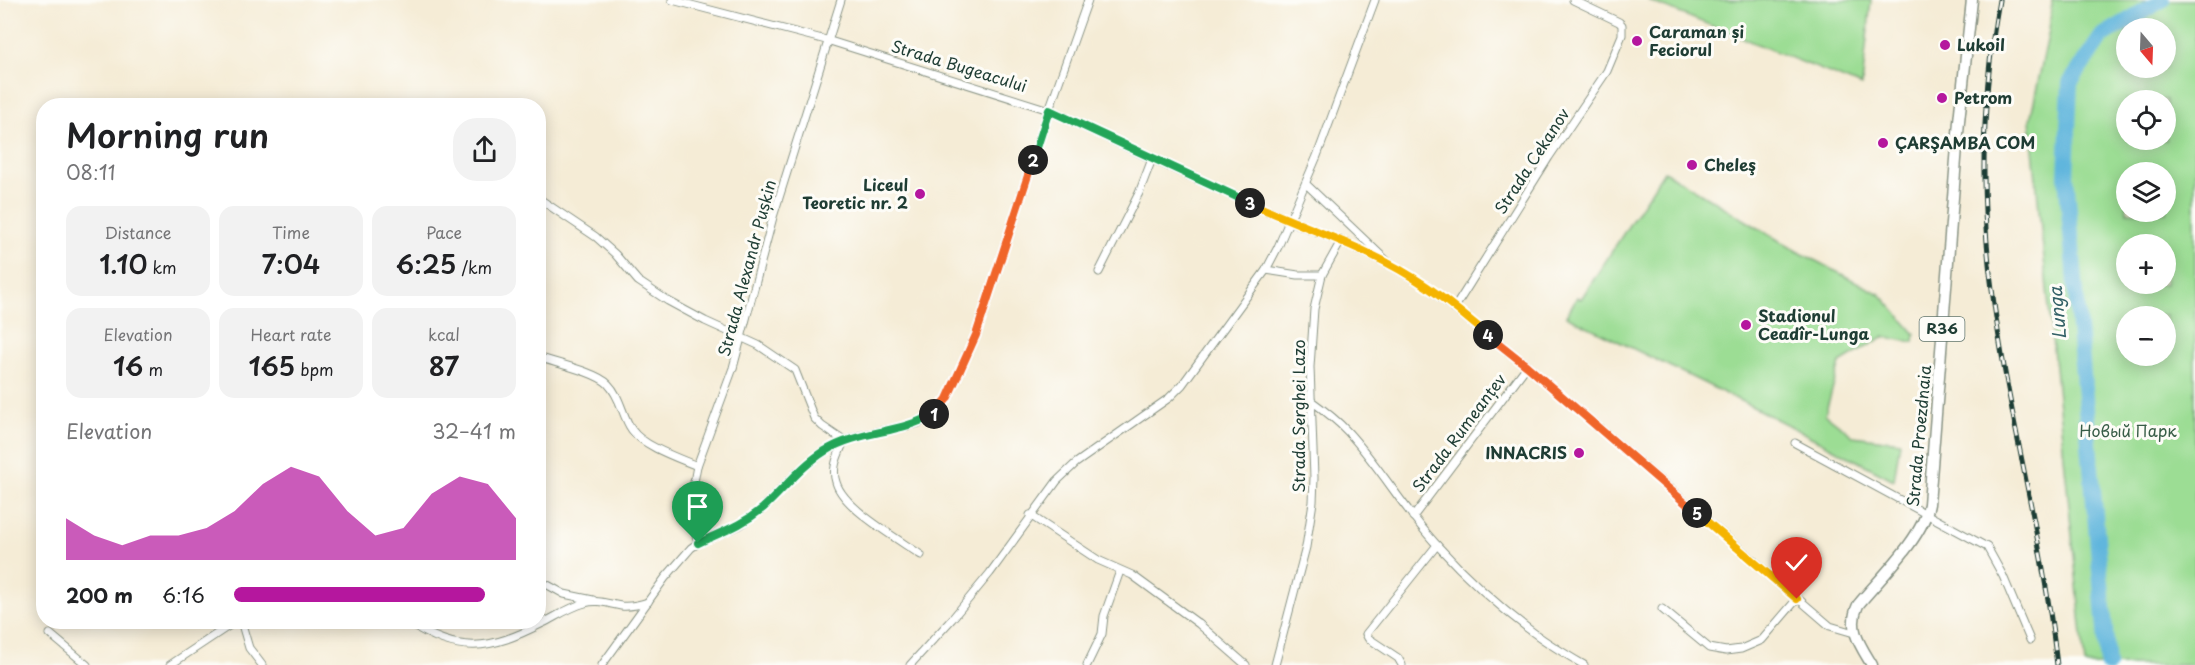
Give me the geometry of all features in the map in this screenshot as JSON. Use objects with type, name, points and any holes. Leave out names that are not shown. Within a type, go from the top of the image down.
[{"type":"main road","name":"Strada Proezdnaia","points":[[1854,633],[1853,615],[1858,605],[1912,542],[1927,516],[1959,120],[1972,0]]},
{"type":"main road","points":[[1854,633],[1872,665]]},
{"type":"street","name":"Strada Bugeacului","points":[[672,0],[830,41],[1049,110],[1152,159],[1391,265],[1426,286],[1527,366],[1830,626],[1854,633]]},
{"type":"street","name":"Strada Alexandr Pușkin","points":[[698,543],[690,503],[697,466],[733,368],[777,206],[841,0]]},
{"type":"street","points":[[602,665],[682,556],[698,543],[740,525],[762,508],[799,471],[825,451],[844,441],[919,423],[935,413],[947,399],[976,335],[1049,110],[1088,0]]},
{"type":"street","points":[[910,665],[990,573],[1057,481],[1076,463],[1169,398],[1182,385],[1266,270],[1306,184],[1375,0]]},
{"type":"street","name":"Strada Cekanov","points":[[1454,309],[1549,157],[1607,71],[1622,35],[1622,25],[1573,0]]},
{"type":"street","points":[[1100,272],[1139,193],[1152,159]]},
{"type":"street","name":"Strada Bugeacului","points":[[1306,184],[1391,265]]},
{"type":"street","points":[[546,203],[596,237],[615,254],[638,281],[705,321],[758,345],[795,370],[814,418],[844,441]]},
{"type":"street","name":"Strada Serghei Lazo","points":[[1275,665],[1301,568],[1313,502],[1310,367],[1314,309],[1322,275],[1341,241]]},
{"type":"street","points":[[1266,270],[1298,275],[1322,275]]},
{"type":"street","points":[[546,360],[607,382],[617,396],[636,435],[645,442],[697,466]]},
{"type":"street","name":"Strada Rumeanțev","points":[[1413,517],[1527,366]]},
{"type":"street","points":[[1310,400],[1333,417],[1350,434],[1437,545],[1499,605],[1535,634],[1584,665]]},
{"type":"street","points":[[844,441],[835,464],[836,482],[843,494],[860,513],[921,555]]},
{"type":"street","points":[[1795,442],[1927,516]]},
{"type":"street","points":[[1030,516],[1098,560],[1132,575],[1199,624],[1246,665]]},
{"type":"street","name":"Strada Proezdnaia","points":[[1927,516],[1987,547],[2003,576],[2030,640]]},
{"type":"street","points":[[1402,665],[1398,658],[1368,638],[1366,634],[1437,545]]},
{"type":"street","points":[[1087,665],[1102,634],[1104,616],[1120,571]]},
{"type":"street","points":[[546,584],[564,594],[622,606],[635,606],[648,602]]},
{"type":"street","points":[[1662,609],[1709,648],[1726,651],[1740,649],[1762,640],[1797,599]]},
{"type":"street","points":[[546,621],[576,605],[601,601]]},
{"type":"street","points":[[170,665],[224,629]]},
{"type":"street","points":[[243,629],[249,648],[262,665]]},
{"type":"street","points":[[418,629],[447,642],[475,647],[496,643],[531,629]]},
{"type":"street","points":[[50,634],[87,665]]},
{"type":"green space","points":[[1871,0],[1862,86],[1649,1]]},
{"type":"green space","name":"Новый Парк","points":[[2052,0],[2195,0],[2195,665],[2085,665],[2030,120],[2049,31]]},
{"type":"green space","name":"Stadionul Ceadîr-Lunga","points":[[1664,171],[1793,249],[1880,294],[1915,334],[1914,342],[1883,337],[1840,363],[1825,414],[1853,436],[1900,442],[1894,480],[1757,409],[1566,316],[1577,297],[1581,299]]},
{"type":"waterway","name":"Lunga","points":[[2108,665],[2066,176],[2070,83],[2102,36],[2162,0]]},
{"type":"railway","points":[[1999,0],[1989,72],[1984,144],[1988,253],[1999,336],[2043,571],[2057,665]]},
{"type":"place","name":"Caraman și Feciorul","points":[[1637,41]]},
{"type":"place","name":"Lukoil","points":[[1945,45]]},
{"type":"place","name":"Petrom","points":[[1942,98]]},
{"type":"place","name":"ÇARŞAMBA COM","points":[[1883,143]]},
{"type":"place","name":"Cheleş","points":[[1692,165]]},
{"type":"place","name":"Liceul Teoretic nr. 2","points":[[920,194]]},
{"type":"place","name":"Stadionul Ceadîr-Lunga","points":[[1746,325]]},
{"type":"place","name":"INNACRIS","points":[[1579,453]]},
{"type":"route","points":[[698,543],[740,525],[781,491],[799,471],[825,451],[859,436],[919,423],[935,413],[947,399],[976,335],[1049,110],[1290,221],[1341,241],[1391,265],[1426,286],[1527,366],[1797,599]]}]
